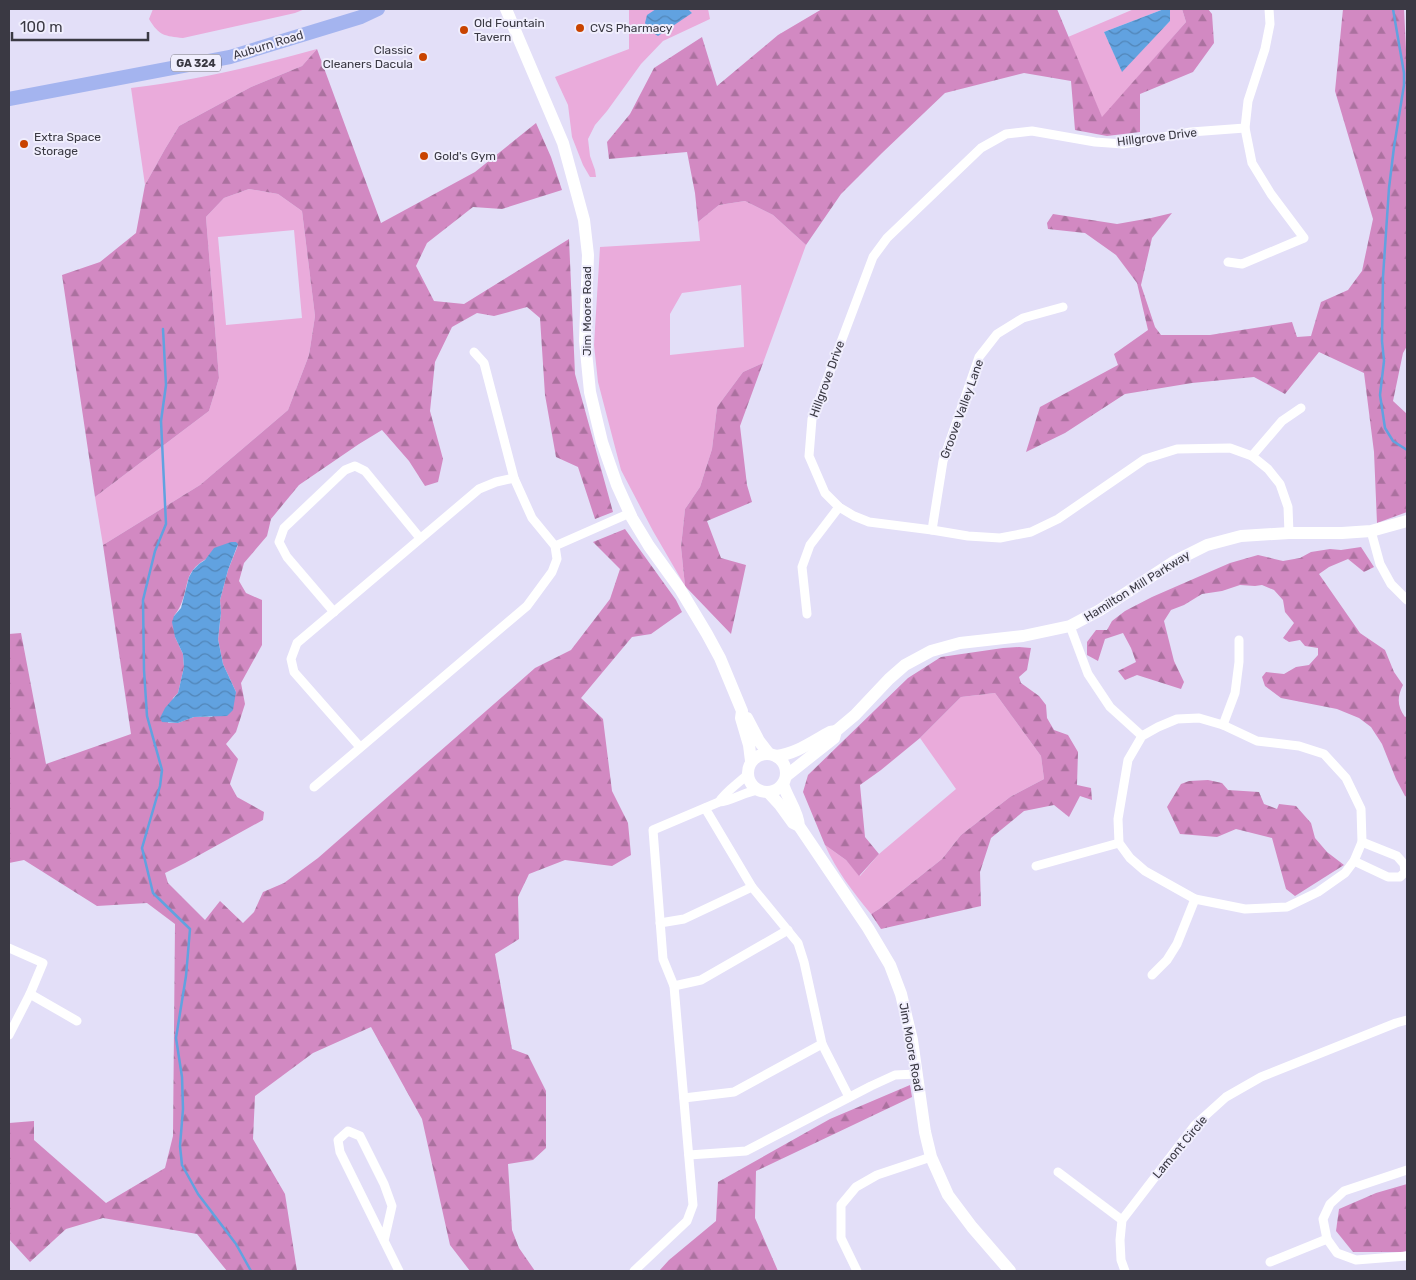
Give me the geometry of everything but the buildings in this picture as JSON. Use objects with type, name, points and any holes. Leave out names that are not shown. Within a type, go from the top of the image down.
[{"type":"main road","name":"Auburn Road","points":[[9,99],[230,57],[378,9]]},
{"type":"street","name":"Jim Moore Road","points":[[506,9],[563,143],[584,220],[588,256],[585,340],[590,392],[602,442],[617,485],[649,546],[680,589],[707,634],[720,658],[742,711],[746,715],[759,741],[773,755]]},
{"type":"street","points":[[1228,262],[1242,264],[1304,238],[1271,194],[1252,163],[1245,128],[1248,102],[1265,49],[1270,24],[1268,9]]},
{"type":"street","name":"Hillgrove Drive","points":[[1245,128],[1192,132],[1123,144],[1095,142],[1032,131],[1006,134],[981,148],[887,238],[873,257],[812,419],[809,456],[825,493],[839,507],[854,516],[869,522],[968,536],[1000,538],[1031,532],[1058,519],[1144,459],[1177,449],[1230,448],[1252,456],[1268,469],[1280,484],[1288,508],[1289,533]]},
{"type":"street","name":"Groove Valley Lane","points":[[932,530],[943,461],[979,357],[997,334],[1023,318],[1063,307]]},
{"type":"street","points":[[314,787],[527,606],[552,572],[558,559],[555,546],[532,518],[514,478],[484,362],[474,352]]},
{"type":"street","points":[[1252,456],[1282,421],[1301,408]]},
{"type":"street","points":[[334,612],[287,557],[280,542],[284,528],[345,470],[355,466],[365,471],[420,538]]},
{"type":"street","points":[[360,747],[294,672],[290,659],[296,643],[479,489],[496,482],[514,478]]},
{"type":"street","points":[[807,614],[802,567],[810,545],[839,507]]},
{"type":"street","points":[[555,546],[630,513]]},
{"type":"street","name":"Hamilton Mill Parkway","points":[[773,755],[786,755],[830,732],[836,731],[855,715],[894,674],[905,665],[931,651],[960,644],[1023,636],[1070,626],[1100,610],[1175,561],[1207,545],[1241,536],[1371,531],[1407,520]]},
{"type":"street","points":[[1371,531],[1380,564],[1391,584],[1407,600]]},
{"type":"street","points":[[1070,626],[1088,674],[1110,707],[1142,736]]},
{"type":"street","points":[[1223,725],[1235,693],[1239,662],[1239,640]]},
{"type":"street","name":"Jim Moore Road","points":[[742,711],[741,718],[749,744],[751,761]]},
{"type":"street","points":[[1199,718],[1223,725],[1257,741],[1298,746],[1324,754],[1346,778],[1361,809],[1362,842],[1354,861],[1345,873],[1318,892],[1287,907],[1245,909],[1195,899],[1145,872],[1130,858],[1119,843],[1118,819],[1128,760],[1142,736],[1177,719],[1199,718]]},
{"type":"street","name":"Hamilton Mill Parkway","points":[[785,780],[834,738],[836,731]]},
{"type":"street","points":[[634,1271],[687,1221],[694,1205],[674,986],[663,959],[653,830],[740,794],[763,791],[779,788],[785,780],[785,764],[773,755],[759,755],[751,761],[748,774],[750,781],[763,791]]},
{"type":"street","points":[[718,802],[748,774]]},
{"type":"street","name":"Jim Moore Road","points":[[785,780],[785,792],[798,819],[799,826],[868,928],[890,965],[901,994],[912,1040],[925,1132],[931,1157],[948,1195],[972,1227],[1010,1271]]},
{"type":"street","name":"Jim Moore Road","points":[[763,791],[780,805],[792,823],[799,826]]},
{"type":"street","points":[[705,808],[752,887],[798,943],[822,1044],[849,1097]]},
{"type":"street","points":[[1354,861],[1388,877],[1400,877],[1405,872],[1404,864],[1396,856],[1362,842]]},
{"type":"street","points":[[1036,866],[1119,843]]},
{"type":"street","points":[[660,923],[684,919],[752,887]]},
{"type":"street","points":[[1152,975],[1167,960],[1178,944],[1195,899]]},
{"type":"street","points":[[674,986],[701,980],[788,930]]},
{"type":"street","points":[[9,948],[43,963],[9,1035]]},
{"type":"street","points":[[30,994],[77,1021]]},
{"type":"street","name":"Lamont Circle","points":[[1122,1220],[1195,1126],[1226,1097],[1261,1077],[1407,1020]]},
{"type":"street","points":[[684,1098],[734,1092],[822,1044]]},
{"type":"street","points":[[689,1155],[746,1151],[895,1075],[917,1074]]},
{"type":"street","points":[[384,1241],[392,1206],[384,1184],[360,1136],[348,1131],[338,1140],[340,1152],[384,1241],[399,1271]]},
{"type":"street","points":[[857,1271],[841,1238],[841,1205],[856,1187],[877,1175],[931,1157]]},
{"type":"street","points":[[1407,1170],[1344,1191],[1330,1204],[1323,1219],[1327,1239],[1337,1253],[1356,1260],[1407,1256]]},
{"type":"street","points":[[1058,1172],[1122,1220],[1121,1260],[1125,1271]]},
{"type":"street","points":[[1270,1262],[1327,1239]]},
{"type":"shaded area","points":[[153,9],[305,9],[295,13],[183,38],[167,36],[159,32],[149,19]]},
{"type":"shaded area","points":[[629,9],[656,9],[692,13],[688,9],[708,9],[710,19],[663,41],[641,64],[595,125],[588,139],[590,156],[596,177],[590,177],[572,137],[568,105],[555,77],[629,49]]},
{"type":"shaded area","points":[[1134,9],[1164,9],[1104,32],[1122,71],[1170,21],[1170,9],[1182,9],[1186,22],[1102,118],[1068,37]]},
{"type":"shaded area","points":[[317,49],[302,66],[251,87],[179,126],[145,185],[131,88],[224,72]]},
{"type":"shaded area","points":[[249,189],[278,194],[302,211],[315,316],[309,355],[288,410],[200,485],[103,545],[95,497],[209,411],[219,378],[206,217],[224,198]],"holes":[[[294,230],[302,318],[226,325],[218,237]]]},
{"type":"shaded area","points":[[745,201],[773,215],[806,245],[763,363],[743,372],[717,407],[712,449],[700,487],[685,509],[681,547],[685,586],[621,470],[598,382],[594,345],[600,247],[700,241],[698,222],[719,205]],"holes":[[[741,285],[744,347],[670,355],[670,314],[682,293]]]},
{"type":"shaded area","points":[[995,693],[1041,756],[1044,779],[1010,797],[961,835],[942,859],[871,914],[845,881],[825,845],[846,860],[860,876],[879,854],[956,789],[920,738],[961,697]]},
{"type":"green space","points":[[822,9],[1057,9],[1102,117],[1186,22],[1182,9],[1208,9],[1212,14],[1214,43],[1193,72],[1140,94],[1140,132],[1107,136],[1075,130],[1071,81],[1024,73],[945,93],[841,194],[806,245],[773,215],[745,201],[719,205],[698,222],[695,193],[687,152],[609,159],[607,142],[630,114],[654,68],[702,37],[717,86],[778,35]]},
{"type":"green space","points":[[1343,9],[1404,9],[1407,70],[1407,346],[1403,353],[1393,401],[1407,414],[1407,512],[1377,523],[1374,452],[1364,373],[1319,352],[1285,394],[1254,377],[1192,383],[1125,394],[1065,433],[1026,452],[1040,407],[1118,365],[1114,354],[1148,330],[1137,283],[1116,255],[1085,233],[1048,229],[1047,223],[1053,214],[1117,224],[1172,213],[1152,238],[1141,285],[1155,327],[1161,335],[1210,335],[1292,322],[1297,337],[1311,336],[1321,302],[1348,290],[1362,271],[1373,219],[1335,91]]},
{"type":"green space","points":[[317,49],[381,223],[475,172],[536,123],[551,157],[562,190],[502,209],[473,207],[427,243],[416,266],[434,301],[464,304],[569,239],[575,374],[613,512],[595,519],[578,467],[556,457],[545,395],[540,318],[527,307],[494,316],[477,313],[452,327],[435,362],[430,411],[443,459],[438,482],[425,486],[409,461],[382,430],[299,485],[271,519],[267,536],[244,563],[239,581],[246,593],[262,600],[262,645],[241,683],[245,704],[236,732],[226,744],[238,759],[230,784],[237,797],[264,812],[263,820],[165,873],[168,883],[205,920],[220,901],[243,923],[254,912],[263,892],[284,883],[318,858],[535,668],[571,650],[610,599],[620,569],[593,542],[625,529],[676,600],[682,612],[651,634],[632,637],[581,698],[603,719],[612,791],[628,823],[631,855],[612,866],[565,860],[529,874],[518,897],[519,939],[495,954],[512,1049],[528,1055],[546,1091],[546,1148],[533,1160],[508,1164],[512,1230],[519,1248],[535,1271],[470,1271],[450,1245],[422,1119],[371,1027],[313,1053],[255,1096],[253,1139],[285,1194],[297,1271],[227,1271],[197,1234],[103,1218],[66,1229],[30,1262],[9,1239],[9,1123],[34,1121],[34,1140],[106,1203],[165,1168],[173,1136],[175,924],[147,903],[97,906],[24,860],[9,863],[9,634],[21,633],[46,764],[131,734],[103,545],[200,485],[288,410],[309,355],[315,316],[302,211],[278,194],[249,189],[224,198],[206,217],[219,378],[209,411],[95,497],[62,275],[100,262],[136,233],[145,185],[179,126],[251,87],[302,66]],"holes":[[[238,545],[228,570],[220,600],[221,613],[218,639],[223,664],[236,692],[212,717],[194,717],[178,723],[168,723],[173,698],[178,693],[184,667],[183,654],[175,637],[174,616],[181,603],[188,580],[191,573],[202,562]]]},
{"type":"green space","points":[[763,363],[740,426],[747,485],[752,502],[707,521],[721,558],[746,565],[731,634],[685,586],[681,547],[685,509],[700,487],[712,449],[717,407],[743,372]]},
{"type":"green space","points":[[1361,547],[1374,567],[1364,572],[1348,559],[1329,567],[1319,574],[1360,633],[1385,650],[1394,672],[1403,685],[1399,701],[1402,713],[1405,717],[1407,716],[1407,797],[1396,779],[1382,744],[1371,727],[1359,718],[1337,709],[1281,698],[1265,686],[1262,677],[1266,672],[1284,674],[1296,667],[1309,665],[1318,655],[1318,648],[1305,646],[1300,640],[1289,642],[1283,638],[1294,623],[1285,612],[1283,600],[1274,590],[1262,585],[1240,585],[1222,591],[1202,594],[1184,605],[1171,610],[1164,621],[1174,661],[1184,682],[1181,689],[1137,675],[1125,680],[1118,671],[1136,662],[1123,633],[1105,639],[1098,661],[1087,655],[1087,642],[1096,630],[1107,630],[1112,621],[1125,611],[1152,597],[1230,563],[1258,555],[1283,561],[1300,558],[1311,552]]},
{"type":"green space","points":[[1019,647],[1031,648],[1027,670],[1019,677],[1021,683],[1039,696],[1046,705],[1047,718],[1054,730],[1068,735],[1078,752],[1077,785],[1091,788],[1092,800],[1080,796],[1069,817],[1054,805],[1024,811],[991,838],[980,872],[981,906],[881,929],[871,914],[942,859],[961,835],[1010,797],[1044,779],[1041,756],[995,693],[961,697],[920,738],[860,785],[865,837],[879,854],[859,876],[846,860],[825,845],[803,792],[808,775],[908,678],[941,657]]},
{"type":"green space","points":[[1208,780],[1222,783],[1228,790],[1259,792],[1264,804],[1277,809],[1279,804],[1296,806],[1311,823],[1315,838],[1327,852],[1344,865],[1295,896],[1286,889],[1272,838],[1236,829],[1217,837],[1180,834],[1167,807],[1181,784],[1189,781]]},
{"type":"green space","points":[[910,1085],[912,1097],[756,1171],[755,1218],[778,1271],[659,1271],[669,1260],[716,1221],[718,1182],[830,1119]]},
{"type":"green space","points":[[1407,1184],[1407,1251],[1353,1252],[1336,1231],[1339,1209],[1376,1193]]},
{"type":"water","points":[[656,9],[688,9],[692,13],[658,36],[650,31],[645,23],[647,15]]},
{"type":"water","points":[[1164,9],[1170,9],[1170,21],[1122,72],[1104,32]]},
{"type":"water","points":[[231,542],[238,544],[228,570],[220,600],[221,613],[218,639],[223,664],[236,692],[233,710],[227,716],[194,717],[178,723],[162,722],[160,718],[165,708],[178,693],[184,667],[183,654],[175,637],[172,622],[174,616],[181,608],[189,577],[193,570],[205,560],[214,548]]},
{"type":"waterway","points":[[1393,9],[1404,73],[1404,85],[1389,188],[1383,277],[1382,341],[1384,361],[1380,395],[1385,428],[1393,441],[1407,450]]},
{"type":"waterway","points":[[163,329],[166,385],[161,421],[166,524],[155,551],[143,600],[147,716],[162,770],[160,786],[142,848],[153,893],[190,929],[186,976],[176,1038],[182,1077],[183,1109],[180,1146],[182,1165],[198,1194],[236,1244],[251,1271]]},
{"type":"place","name":"CVS Pharmacy","points":[[580,28]]},
{"type":"place","name":"Old Fountain Tavern","points":[[464,30]]},
{"type":"place","name":"Classic Cleaners Dacula","points":[[423,57]]},
{"type":"place","name":"Extra Space Storage","points":[[24,144]]},
{"type":"place","name":"Gold's Gym","points":[[424,156]]}]
